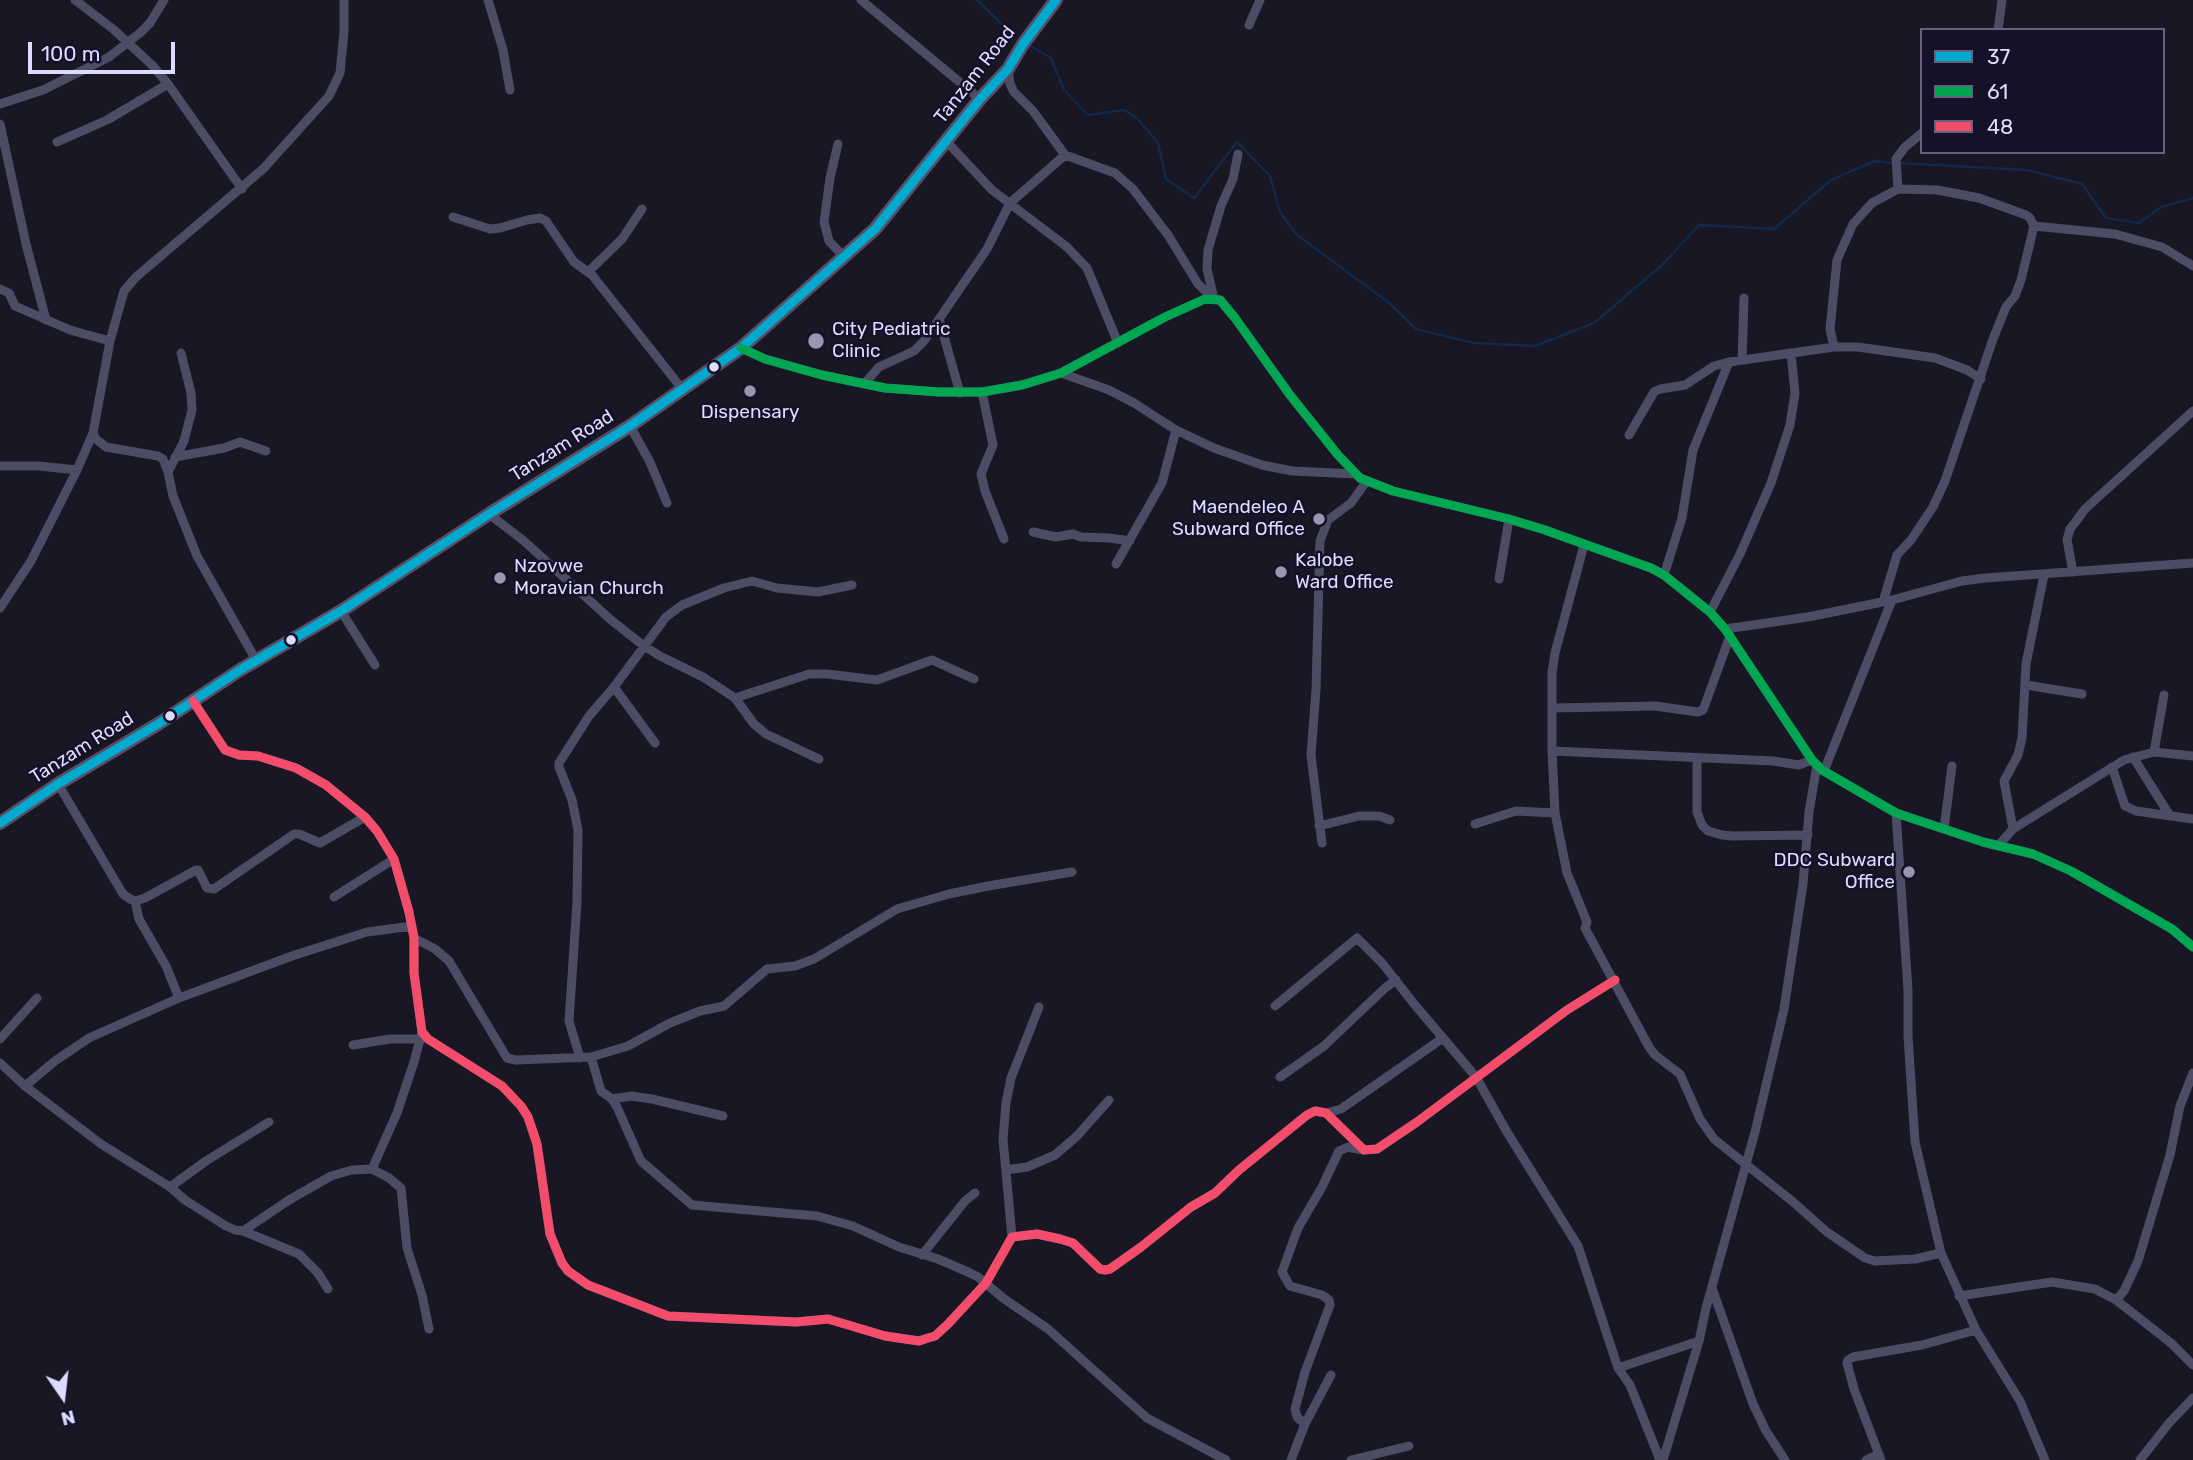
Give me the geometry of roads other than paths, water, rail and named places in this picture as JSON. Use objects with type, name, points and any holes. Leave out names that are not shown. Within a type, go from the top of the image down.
[{"type":"highway","name":"Tanzam Road","points":[[0,823],[256,660],[341,611],[630,426],[741,348],[875,229],[980,99],[1008,69],[1056,0]]},
{"type":"street","points":[[75,0],[113,29],[152,65],[242,189]]},
{"type":"street","points":[[0,104],[32,95],[109,57],[149,23],[164,0]]},
{"type":"street","points":[[0,608],[31,561],[93,433],[110,341],[124,291],[130,282],[242,189],[310,119],[334,87],[342,62],[344,0]]},
{"type":"street","points":[[488,0],[503,50],[510,90]]},
{"type":"street","points":[[861,0],[980,99]]},
{"type":"street","points":[[1249,25],[1260,0]]},
{"type":"street","points":[[1998,28],[2002,0]]},
{"type":"street","points":[[1008,69],[1014,92],[1033,111],[1065,155],[1115,173],[1133,188],[1168,235],[1198,284],[1214,299]]},
{"type":"street","points":[[57,142],[107,120],[167,84]]},
{"type":"street","points":[[0,124],[26,244],[46,320]]},
{"type":"street","points":[[1898,189],[1896,159],[1920,135]]},
{"type":"street","points":[[947,142],[992,190],[1067,247],[1087,268],[1118,343]]},
{"type":"street","points":[[838,144],[824,222],[829,241],[844,257]]},
{"type":"street","points":[[1214,299],[1207,269],[1208,250],[1221,206],[1233,178],[1238,154]]},
{"type":"street","points":[[866,383],[879,367],[914,351],[924,341],[987,250],[1010,203],[1065,155]]},
{"type":"street","points":[[1834,347],[1830,329],[1831,303],[1841,248],[1853,224],[1872,203],[1898,189],[1937,190],[1979,198],[2026,215],[2034,226],[2115,234],[2162,247],[2193,266]]},
{"type":"street","points":[[588,272],[622,239],[642,209]]},
{"type":"street","points":[[453,217],[491,229],[540,218],[546,221],[574,262],[588,272],[683,390]]},
{"type":"street","points":[[1661,1460],[1699,1341],[1784,1009],[1803,884],[1811,800],[1818,766],[1887,601],[1897,555],[1928,515],[1945,481],[1993,339],[2021,280],[2034,226]]},
{"type":"street","points":[[0,289],[9,293],[15,306],[70,330],[110,341]]},
{"type":"street","points":[[1742,360],[1744,298]]},
{"type":"street","points":[[741,348],[765,359],[822,375],[912,391],[982,392],[1021,385],[1061,373],[1165,317],[1205,299],[1220,300],[1290,395],[1356,474],[1366,482],[1416,498],[1509,519],[1651,568],[1664,575],[1710,612],[1727,633],[1818,766],[1896,813],[1998,846],[2033,854],[2071,871],[2172,929],[2193,947]]},
{"type":"street","points":[[939,319],[960,393]]},
{"type":"street","points":[[1629,435],[1654,392],[1685,385],[1714,366],[1729,362],[1834,347],[1858,347],[1921,355],[1953,364],[1981,379]]},
{"type":"street","points":[[168,472],[184,441],[192,410],[191,393],[181,353]]},
{"type":"street","points":[[1710,612],[1740,554],[1771,482],[1790,425],[1795,393],[1791,353]]},
{"type":"street","points":[[1664,575],[1682,518],[1693,450],[1729,362]]},
{"type":"street","points":[[1061,373],[1109,390],[1176,430],[1214,448],[1270,468],[1356,474]]},
{"type":"street","points":[[982,392],[993,444],[981,474],[1004,539]]},
{"type":"street","points":[[2073,572],[2067,540],[2070,529],[2085,509],[2193,411]]},
{"type":"street","points":[[630,426],[650,462],[667,503]]},
{"type":"street","points":[[1116,564],[1162,484],[1176,430]]},
{"type":"street","points":[[93,433],[106,447],[163,459],[173,496],[197,556],[256,660]]},
{"type":"street","points":[[175,457],[224,448],[240,442],[266,451]]},
{"type":"street","points":[[0,466],[77,470]]},
{"type":"street","points":[[1322,843],[1311,755],[1316,690],[1320,541],[1328,520],[1351,503],[1366,482]]},
{"type":"street","points":[[489,514],[524,541],[611,620],[644,646],[703,677],[735,698],[760,730],[819,759]]},
{"type":"street","points":[[1499,579],[1509,519]]},
{"type":"street","points":[[1033,533],[1056,537],[1073,534],[1130,541]]},
{"type":"street","points":[[1584,545],[1555,653],[1552,673],[1552,751],[1555,813],[1567,873],[1587,922],[1586,928],[1649,1047],[1680,1074],[1708,1132],[1827,1232],[1865,1258],[1875,1261],[1915,1259],[1941,1253]]},
{"type":"street","points":[[1727,633],[1887,601],[1962,581],[2193,563]]},
{"type":"street","points":[[2013,829],[2004,781],[2018,755],[2022,738],[2028,645],[2045,575]]},
{"type":"street","points":[[580,1058],[569,1021],[577,902],[578,830],[572,800],[559,766],[589,716],[672,612],[682,605],[724,588],[752,581],[777,588],[818,592],[852,585]]},
{"type":"street","points":[[341,611],[375,664]]},
{"type":"street","points":[[1553,708],[1656,706],[1698,712],[1703,710],[1727,633]]},
{"type":"street","points":[[735,698],[809,674],[877,680],[932,660],[974,679]]},
{"type":"street","points":[[2026,685],[2082,694]]},
{"type":"street","points":[[614,687],[655,743]]},
{"type":"street","points":[[2154,752],[2164,695]]},
{"type":"street","points":[[193,701],[225,750],[239,755],[258,756],[296,768],[326,785],[365,817],[394,859],[414,938],[414,973],[422,1036],[397,1113],[372,1169]]},
{"type":"street","points":[[1552,751],[1773,761],[1818,766]]},
{"type":"street","points":[[1998,846],[2013,829],[2112,767],[2133,757],[2154,752],[2193,756]]},
{"type":"street","points":[[2133,757],[2170,816]]},
{"type":"street","points":[[1697,758],[1697,812],[1702,825],[1708,831],[1732,836],[1808,835]]},
{"type":"street","points":[[1944,829],[1952,766]]},
{"type":"street","points":[[2112,767],[2125,806],[2136,811],[2193,819]]},
{"type":"street","points":[[58,784],[123,894],[135,901],[196,870],[207,888],[214,889],[294,834],[320,843],[365,817]]},
{"type":"street","points":[[1475,824],[1516,811],[1555,813]]},
{"type":"street","points":[[1896,813],[1915,1142],[1941,1253],[1976,1330],[2020,1401],[2045,1460]]},
{"type":"street","points":[[1319,826],[1359,816],[1379,816],[1390,820]]},
{"type":"street","points":[[334,897],[394,859]]},
{"type":"street","points":[[414,938],[435,949],[449,961],[508,1058],[591,1057],[628,1046],[670,1023],[700,1011],[724,1006],[767,969],[814,959],[897,909],[949,894],[1072,872]]},
{"type":"street","points":[[135,901],[139,919],[166,966],[179,998]]},
{"type":"street","points":[[25,1086],[89,1038],[179,998],[292,956],[367,932],[412,926]]},
{"type":"street","points":[[1275,1006],[1357,938],[1375,955],[1476,1077],[1578,1246],[1618,1368],[1630,1385],[1661,1460]]},
{"type":"street","points":[[1305,1424],[1297,1417],[1295,1409],[1305,1372],[1330,1305],[1329,1300],[1322,1295],[1290,1286],[1282,1272],[1298,1228],[1322,1188],[1339,1151],[1348,1147],[1377,1149],[1567,1010],[1615,980]]},
{"type":"street","points":[[1280,1077],[1324,1046],[1385,988],[1396,981]]},
{"type":"street","points":[[0,1039],[37,998]]},
{"type":"street","points":[[353,1045],[422,1036],[502,1087],[521,1106],[533,1128],[537,1144],[550,1234],[562,1263],[568,1271],[588,1285],[668,1316],[796,1322],[828,1319],[885,1336],[919,1341],[942,1330],[986,1283],[1012,1237],[1003,1139],[1006,1103],[1011,1078],[1040,1007]]},
{"type":"street","points":[[1012,1237],[1037,1234],[1073,1243],[1100,1269],[1110,1269],[1191,1207],[1215,1193],[1307,1115],[1315,1111],[1326,1113],[1341,1109],[1443,1038]]},
{"type":"street","points":[[591,1057],[601,1091],[612,1099],[641,1161],[692,1205],[817,1216],[853,1226],[899,1247],[968,1272],[1048,1329],[1147,1418],[1226,1460]]},
{"type":"street","points":[[0,1063],[25,1086],[101,1144],[170,1187],[184,1200],[226,1226],[299,1254],[318,1273],[328,1289]]},
{"type":"street","points":[[2116,1300],[2124,1291],[2138,1261],[2170,1156],[2180,1106],[2193,1073]]},
{"type":"street","points":[[612,1099],[631,1096],[652,1099],[723,1116]]},
{"type":"street","points":[[1006,1170],[1027,1167],[1055,1155],[1077,1136],[1109,1100]]},
{"type":"street","points":[[1326,1113],[1364,1150]]},
{"type":"street","points":[[170,1187],[269,1122]]},
{"type":"street","points":[[243,1231],[331,1176],[352,1170],[372,1169],[401,1188],[407,1248],[422,1295],[429,1329]]},
{"type":"street","points":[[922,1255],[965,1201],[975,1193]]},
{"type":"street","points":[[1959,1296],[2052,1282],[2095,1289],[2116,1300],[2171,1343],[2193,1365]]},
{"type":"street","points":[[1712,1287],[1753,1404],[1766,1431],[1785,1460]]},
{"type":"street","points":[[1866,1460],[1880,1457],[1854,1389],[1848,1360],[1976,1330]]},
{"type":"street","points":[[1618,1368],[1699,1341]]},
{"type":"street","points":[[1291,1460],[1305,1424],[1331,1376]]},
{"type":"street","points":[[2140,1460],[2193,1398]]},
{"type":"street","points":[[1351,1460],[1409,1446]]},
{"type":"waterway","points":[[977,0],[1004,26]]},
{"type":"waterway","points":[[1027,44],[1051,58],[1064,90],[1088,115],[1124,110],[1137,118],[1158,143],[1166,179],[1194,198],[1237,142],[1270,176],[1280,212],[1296,234],[1388,302],[1416,329],[1474,343],[1535,346],[1594,323],[1662,265],[1699,225],[1774,229],[1831,180],[1875,161],[1893,163]]},
{"type":"waterway","points":[[1900,163],[2027,170],[2082,184],[2106,218],[2139,223],[2161,207],[2193,198]]},
{"type":"place","name":"City Pediatric Clinic","points":[[816,341]]},
{"type":"place","name":"Dispensary","points":[[750,391]]},
{"type":"place","name":"Maendeleo A Subward Office","points":[[1319,519]]},
{"type":"place","name":"Kalobe Ward Office","points":[[1281,572]]},
{"type":"place","name":"Nzovwe Moravian Church","points":[[500,578]]},
{"type":"place","name":"DDC Subward Office","points":[[1909,872]]}]
